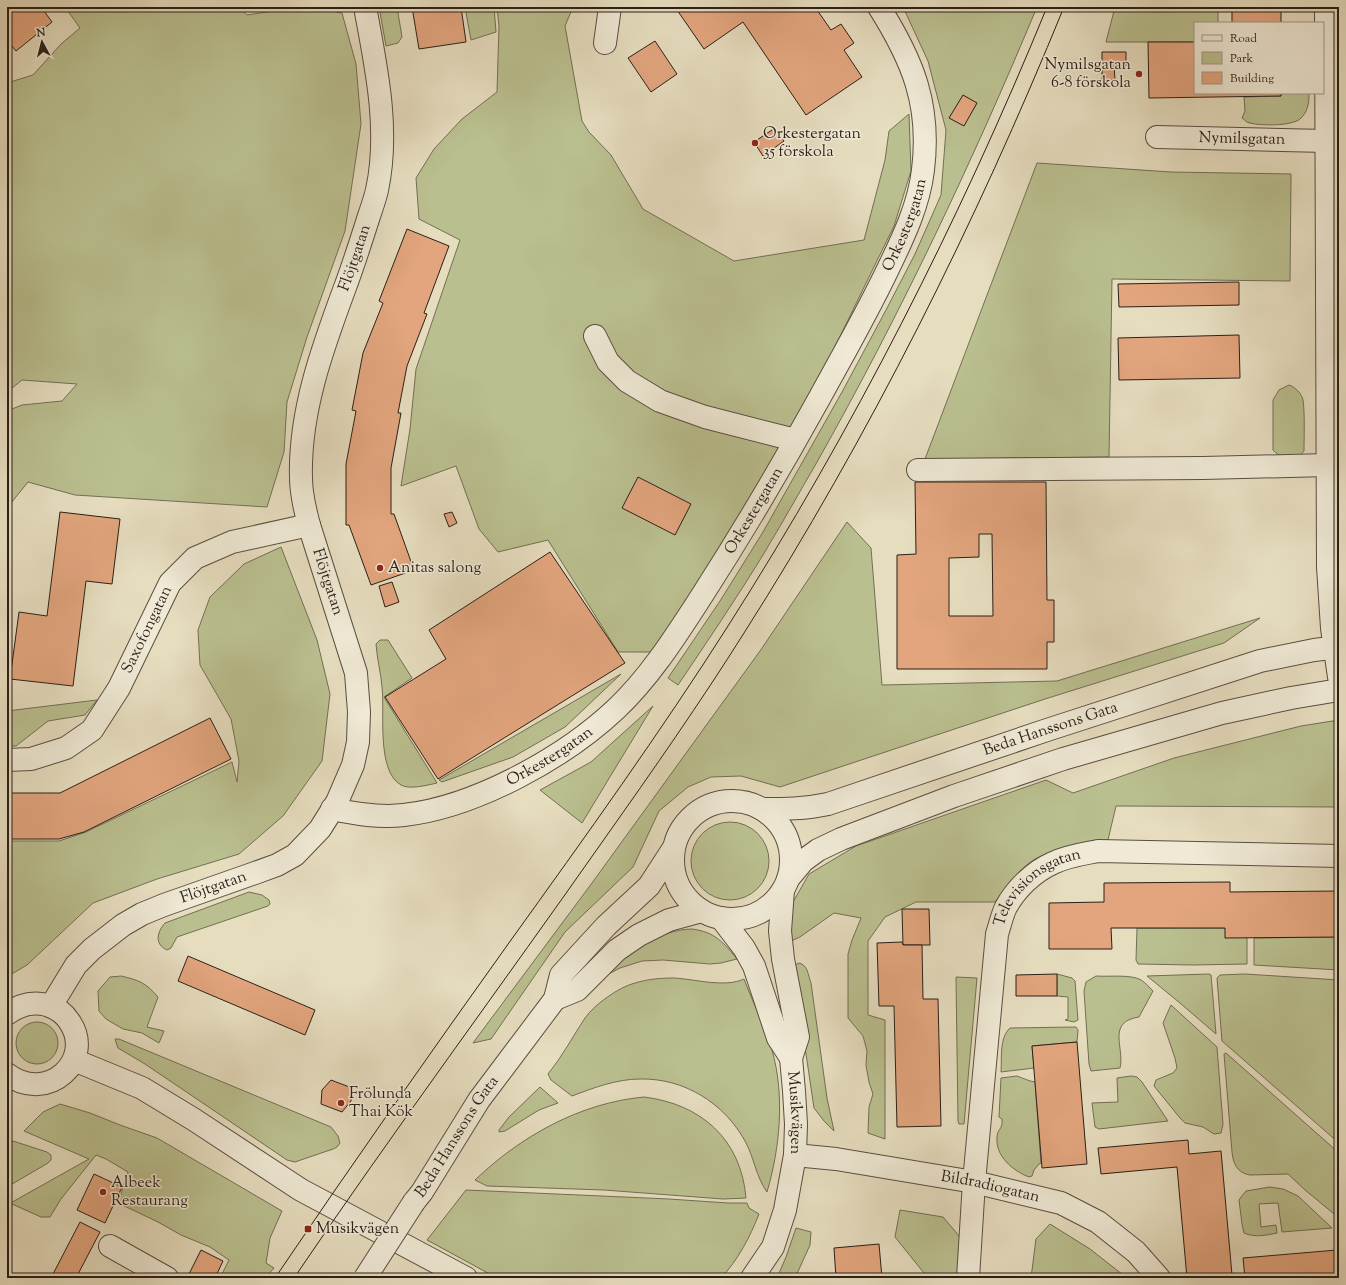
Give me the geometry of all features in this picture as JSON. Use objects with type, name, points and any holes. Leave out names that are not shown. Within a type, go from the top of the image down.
[{"type":"street","name":"Flöjtgatan","points":[[51,1006],[76,965],[92,949],[123,925],[142,914],[164,905],[277,865],[295,855],[320,829],[341,794],[353,765],[358,742],[359,712],[356,673],[309,525],[303,500],[301,478],[302,437],[309,395],[329,329],[359,250],[377,190],[381,156],[381,119],[374,59],[365,7]]},
{"type":"street","points":[[605,43],[610,7]]},
{"type":"street","name":"Orkestergatan","points":[[332,809],[362,815],[396,815],[432,810],[466,800],[503,785],[551,758],[585,735],[616,709],[650,672],[666,649],[730,552],[796,440],[859,326],[902,241],[918,196],[923,173],[925,150],[922,104],[917,84],[905,52],[879,7]]},
{"type":"street","points":[[1331,12],[1327,141],[1334,368],[1328,465],[1328,567],[1335,597],[1339,677]]},
{"type":"street","name":"Nymilsgatan","points":[[1157,137],[1327,141]]},
{"type":"street","points":[[595,336],[608,362],[627,381],[660,401],[705,417],[796,440]]},
{"type":"street","points":[[918,470],[1203,468],[1328,465]]},
{"type":"street","name":"Saxofongatan","points":[[7,760],[32,759],[66,748],[92,730],[119,688],[170,583],[195,558],[232,542],[309,525]]},
{"type":"street","name":"Beda Hanssons Gata","points":[[365,1278],[422,1192],[479,1100],[555,999],[561,975],[606,926],[649,886],[674,849],[681,830],[694,814],[707,806],[732,801],[742,802],[762,809],[788,810],[828,804],[1047,730],[1260,661],[1337,647]]},
{"type":"street","name":"Beda Hanssons Gata","points":[[674,849],[674,873],[678,885],[692,904],[712,915],[731,919],[752,916],[770,905],[803,861],[818,850],[841,839],[954,796],[1063,759],[1222,713],[1291,698],[1339,690]]},
{"type":"street","name":"Beda Hanssons Gata","points":[[762,809],[777,822],[787,839],[791,858],[786,884]]},
{"type":"street","name":"Televisionsgatan","points":[[968,1278],[974,1182],[997,934],[1006,909],[1017,891],[1032,877],[1052,863],[1069,857],[1098,851],[1339,856]]},
{"type":"street","name":"Musikvägen","points":[[752,1278],[773,1246],[785,1210],[795,1155],[796,1124],[791,1058],[798,1037],[783,959],[780,931],[786,884]]},
{"type":"street","name":"Beda Hanssons Gata","points":[[555,999],[576,990],[617,950],[639,935],[668,920],[712,915]]},
{"type":"street","name":"Musikvägen","points":[[712,915],[744,948],[754,966],[778,1038],[791,1058]]},
{"type":"street","points":[[7,1014],[15,1008],[33,1003],[51,1006],[59,1010],[72,1024],[76,1042],[74,1060],[68,1069],[52,1082],[42,1085],[32,1085],[9,1081]]},
{"type":"street","points":[[74,1060],[142,1088],[193,1118],[301,1190],[466,1278]]},
{"type":"street","name":"Bildradiogatan","points":[[795,1155],[836,1159],[974,1182],[1061,1203],[1098,1222],[1136,1252],[1159,1278]]},
{"type":"street","points":[[110,1246],[167,1278]]},
{"type":"green space","points":[[65,7],[239,7],[247,15],[298,7],[310,7],[342,13],[356,64],[361,124],[345,231],[307,337],[287,402],[284,452],[267,507],[75,495],[28,482],[7,508],[7,411],[22,405],[62,401],[77,384],[22,380],[7,392],[7,83],[33,75],[61,44],[80,28]]},
{"type":"green space","points":[[379,7],[397,7],[402,37],[398,43],[386,46]]},
{"type":"green space","points":[[465,7],[494,7],[496,32],[471,40]]},
{"type":"green space","points":[[497,7],[573,7],[565,26],[582,121],[589,132],[611,155],[643,209],[734,261],[864,240],[885,160],[889,131],[909,114],[911,171],[894,226],[827,363],[768,470],[655,652],[618,652],[548,540],[498,552],[479,529],[456,466],[401,486],[410,429],[416,369],[460,240],[419,219],[416,178],[434,149],[462,119],[497,92],[499,26]]},
{"type":"green space","points":[[903,7],[1037,7],[961,181],[906,295],[848,407],[763,555],[678,685],[668,678],[720,601],[763,532],[842,392],[886,310],[915,254],[941,195],[946,130],[928,61]]},
{"type":"green space","points":[[1115,7],[1218,7],[1218,22],[1194,22],[1194,42],[1106,42]]},
{"type":"green space","points":[[1281,94],[1309,94],[1308,107],[1300,119],[1290,123],[1269,125],[1249,123],[1242,118],[1245,111],[1244,97],[1281,96]]},
{"type":"green space","points":[[1037,163],[1171,172],[1291,174],[1290,281],[1112,279],[1109,457],[925,459]]},
{"type":"green space","points":[[1289,385],[1294,387],[1301,395],[1304,412],[1304,451],[1293,457],[1280,455],[1273,450],[1273,400],[1279,390]]},
{"type":"green space","points":[[847,522],[871,548],[882,685],[1057,681],[1260,618],[1224,643],[1045,699],[780,787],[741,776],[711,777],[688,787],[659,811],[633,867],[565,932],[491,1039],[473,1043],[592,883],[760,651]]},
{"type":"green space","points":[[281,547],[317,640],[330,694],[322,761],[283,816],[239,854],[157,879],[93,903],[27,965],[10,975],[7,975],[7,841],[59,841],[86,832],[232,762],[237,782],[239,761],[231,719],[200,665],[198,630],[210,597],[244,564]]},
{"type":"green space","points":[[380,640],[388,640],[412,678],[384,697],[437,783],[419,787],[404,786],[393,778],[388,767],[383,740],[383,698],[376,644]]},
{"type":"green space","points":[[621,674],[565,727],[513,757],[442,782],[439,780]]},
{"type":"green space","points":[[97,700],[85,715],[48,721],[16,746],[7,746],[7,711]]},
{"type":"green space","points":[[653,706],[582,823],[540,790],[591,762]]},
{"type":"green space","points":[[1339,720],[1339,807],[1116,806],[1108,840],[1061,849],[1035,859],[1019,873],[995,902],[916,902],[885,917],[868,941],[868,1015],[885,1020],[885,1139],[868,1133],[869,1107],[873,1094],[866,1065],[867,1051],[863,1036],[848,1018],[848,954],[861,918],[834,913],[800,937],[789,942],[793,902],[809,874],[856,846],[1046,780],[1073,793],[1174,758],[1301,726]]},
{"type":"green space","points":[[730,822],[745,825],[752,829],[762,839],[766,846],[769,861],[766,876],[762,883],[752,893],[745,897],[730,900],[715,897],[708,893],[698,883],[694,876],[691,861],[694,846],[698,839],[708,829],[715,825]]},
{"type":"green space","points":[[249,892],[262,895],[269,900],[270,904],[268,906],[177,937],[171,948],[167,950],[160,945],[158,938],[160,930],[165,923]]},
{"type":"green space","points":[[1137,928],[1225,928],[1247,938],[1247,964],[1138,964],[1136,960]]},
{"type":"green space","points":[[679,930],[700,930],[713,935],[737,959],[710,964],[663,960],[642,961],[620,968],[599,979],[631,953],[654,939]]},
{"type":"green space","points":[[1339,937],[1339,970],[1254,965],[1254,938]]},
{"type":"green space","points":[[799,963],[806,968],[811,983],[827,1098],[834,1131],[814,1108],[793,966]]},
{"type":"green space","points":[[1057,974],[1072,978],[1075,981],[1078,1020],[1074,1022],[1065,1020],[1068,1019],[1068,997],[1057,996]]},
{"type":"green space","points":[[1245,974],[1339,980],[1339,1143],[1222,1041],[1217,978],[1220,975]]},
{"type":"green space","points":[[1211,975],[1216,1034],[1147,976]]},
{"type":"green space","points":[[121,976],[142,983],[150,988],[158,997],[147,1027],[164,1031],[159,1043],[142,1033],[123,1029],[106,1019],[99,1011],[98,991],[110,977]]},
{"type":"green space","points":[[1096,976],[1126,976],[1137,978],[1144,982],[1153,991],[1139,1017],[1129,1020],[1123,1024],[1120,1030],[1120,1068],[1091,1071],[1089,1064],[1084,991],[1086,982]]},
{"type":"green space","points":[[956,977],[977,978],[964,1124],[959,1124],[958,1121]]},
{"type":"green space","points":[[674,978],[719,983],[736,982],[744,979],[772,1050],[779,1085],[780,1103],[778,1140],[767,1192],[760,1180],[748,1147],[736,1127],[714,1104],[701,1095],[672,1083],[656,1080],[631,1079],[614,1082],[572,1096],[551,1080],[548,1074],[563,1054],[585,1018],[601,1002],[622,988],[635,983],[654,979]]},
{"type":"green space","points":[[1171,1005],[1217,1047],[1223,1124],[1221,1133],[1214,1134],[1203,1127],[1185,1123],[1154,1086],[1156,1080],[1173,1073],[1177,1068],[1163,1023]]},
{"type":"green space","points":[[33,1022],[41,1022],[52,1028],[58,1039],[58,1047],[52,1058],[41,1064],[33,1064],[22,1058],[16,1047],[16,1039],[22,1028]]},
{"type":"green space","points":[[1076,1027],[1078,1030],[1077,1042],[1032,1046],[1034,1068],[1001,1072],[1001,1055],[1004,1037],[1010,1028]]},
{"type":"green space","points":[[115,1039],[119,1039],[331,1127],[338,1136],[340,1143],[333,1149],[295,1162],[287,1160],[145,1064],[118,1048]]},
{"type":"green space","points":[[1226,1053],[1339,1153],[1339,1218],[1288,1174],[1250,1175],[1242,1172],[1236,1167],[1232,1152],[1224,1054]]},
{"type":"green space","points":[[1017,1076],[1035,1082],[1041,1163],[1034,1170],[1032,1176],[1029,1177],[1017,1171],[1006,1162],[997,1144],[997,1134],[1002,1123],[1002,1119],[999,1117],[1001,1078]]},
{"type":"green space","points":[[1131,1076],[1137,1077],[1142,1082],[1168,1121],[1099,1129],[1095,1127],[1092,1103],[1118,1102],[1117,1078]]},
{"type":"green space","points":[[540,1087],[558,1103],[539,1110],[505,1131],[499,1132],[509,1117]]},
{"type":"green space","points":[[644,1097],[665,1101],[683,1107],[700,1116],[714,1128],[727,1142],[736,1158],[743,1177],[746,1198],[723,1199],[604,1190],[487,1186],[475,1180],[512,1149],[553,1124],[597,1106],[620,1100]]},
{"type":"green space","points":[[60,1104],[90,1113],[157,1138],[282,1211],[270,1238],[266,1263],[274,1268],[265,1278],[220,1278],[229,1260],[210,1247],[181,1235],[118,1203],[128,1172],[96,1155],[61,1199],[50,1217],[41,1217],[12,1204],[7,1209],[7,1205],[89,1159],[24,1131],[43,1112]]},
{"type":"green space","points":[[13,1141],[47,1152],[51,1155],[51,1160],[7,1187],[7,1146]]},
{"type":"green space","points":[[1270,1187],[1283,1189],[1298,1196],[1332,1228],[1282,1232],[1278,1203],[1259,1204],[1261,1227],[1276,1225],[1277,1233],[1257,1236],[1244,1233],[1239,1200],[1246,1191]]},
{"type":"green space","points":[[466,1190],[747,1203],[749,1208],[759,1214],[743,1248],[733,1264],[721,1278],[497,1278],[427,1240]]},
{"type":"green space","points":[[900,1210],[943,1217],[960,1237],[957,1278],[925,1278],[924,1273],[895,1237]]},
{"type":"green space","points":[[1050,1224],[1090,1249],[1127,1278],[1031,1278],[1036,1239]]},
{"type":"green space","points":[[796,1228],[811,1232],[810,1245],[795,1278],[777,1278],[786,1257]]},
{"type":"building","points":[[7,7],[41,7],[52,22],[16,51],[7,40]]},
{"type":"building","points":[[412,7],[461,7],[466,42],[419,49]]},
{"type":"building","points":[[675,7],[815,7],[831,30],[841,24],[854,43],[844,50],[862,77],[806,115],[743,22],[704,49]]},
{"type":"building","points":[[1232,7],[1281,7],[1281,22],[1232,22]]},
{"type":"building","points":[[655,41],[677,74],[651,92],[628,58]]},
{"type":"building","points":[[1148,42],[1194,42],[1194,94],[1281,94],[1281,96],[1149,98]]},
{"type":"building","points":[[1102,52],[1126,52],[1126,66],[1114,66],[1115,80],[1102,80]]},
{"type":"building","points":[[963,95],[977,103],[964,126],[949,118]]},
{"type":"building","points":[[775,128],[784,141],[763,156],[754,142]]},
{"type":"building","points":[[407,229],[449,246],[424,313],[427,314],[407,366],[398,413],[401,413],[391,468],[391,514],[394,514],[414,570],[371,585],[349,525],[346,525],[346,464],[356,411],[352,410],[363,353],[383,303],[379,301]]},
{"type":"building","points":[[1239,282],[1239,305],[1119,307],[1118,284]]},
{"type":"building","points":[[1239,335],[1240,378],[1119,380],[1118,338]]},
{"type":"building","points":[[638,477],[691,504],[675,535],[622,508]]},
{"type":"building","points":[[915,482],[1046,482],[1047,600],[1054,600],[1054,642],[1047,642],[1047,669],[897,669],[897,555],[916,554]],"holes":[[[979,534],[992,534],[993,616],[949,616],[949,558],[979,557]]]},
{"type":"building","points":[[60,512],[120,519],[112,584],[86,581],[73,686],[10,679],[19,612],[47,616]]},
{"type":"building","points":[[452,512],[457,523],[449,527],[444,514]]},
{"type":"building","points":[[550,552],[625,663],[438,779],[385,697],[446,659],[429,630]]},
{"type":"building","points":[[392,582],[399,602],[385,607],[379,586]]},
{"type":"building","points":[[210,718],[231,759],[84,832],[59,839],[7,839],[7,793],[60,793]]},
{"type":"building","points":[[1230,882],[1230,892],[1339,891],[1339,937],[1225,938],[1225,928],[1111,928],[1112,949],[1049,949],[1049,903],[1104,902],[1104,883]]},
{"type":"building","points":[[902,909],[929,909],[930,945],[903,945]]},
{"type":"building","points":[[902,942],[903,945],[922,945],[923,999],[938,999],[941,1126],[897,1127],[894,1006],[879,1006],[877,943]]},
{"type":"building","points":[[188,956],[315,1010],[305,1035],[178,981]]},
{"type":"building","points":[[1057,974],[1057,996],[1016,996],[1016,975]]},
{"type":"building","points":[[1077,1042],[1087,1164],[1042,1168],[1032,1046]]},
{"type":"building","points":[[331,1080],[352,1088],[351,1101],[342,1112],[321,1104],[322,1090]]},
{"type":"building","points":[[1188,1140],[1189,1154],[1221,1151],[1232,1275],[1187,1278],[1177,1167],[1101,1174],[1098,1148]]},
{"type":"building","points":[[94,1174],[122,1187],[105,1223],[77,1210]]},
{"type":"building","points":[[80,1222],[100,1232],[76,1278],[51,1278]]},
{"type":"building","points":[[879,1244],[882,1278],[836,1278],[834,1248]]},
{"type":"building","points":[[201,1250],[223,1261],[215,1278],[187,1278]]},
{"type":"building","points":[[1337,1250],[1339,1278],[1245,1278],[1243,1258]]},
{"type":"tram line","points":[[275,1278],[392,1108],[649,745],[728,626],[774,552],[861,401],[901,324],[978,167],[1047,7]]},
{"type":"tram line","points":[[294,1278],[658,762],[744,633],[790,558],[835,482],[918,328],[994,169],[1064,7]]},
{"type":"place","name":"Nymilsgatan 6-8 förskola","points":[[1139,74]]},
{"type":"place","name":"Orkestergatan 35 förskola","points":[[755,143]]},
{"type":"place","name":"Anitas salong","points":[[380,568]]},
{"type":"place","name":"Frölunda Thai Kök","points":[[341,1103]]},
{"type":"place","name":"Albeek Restaurang","points":[[103,1192]]},
{"type":"place","name":"Musikvägen","points":[[308,1229]]}]
